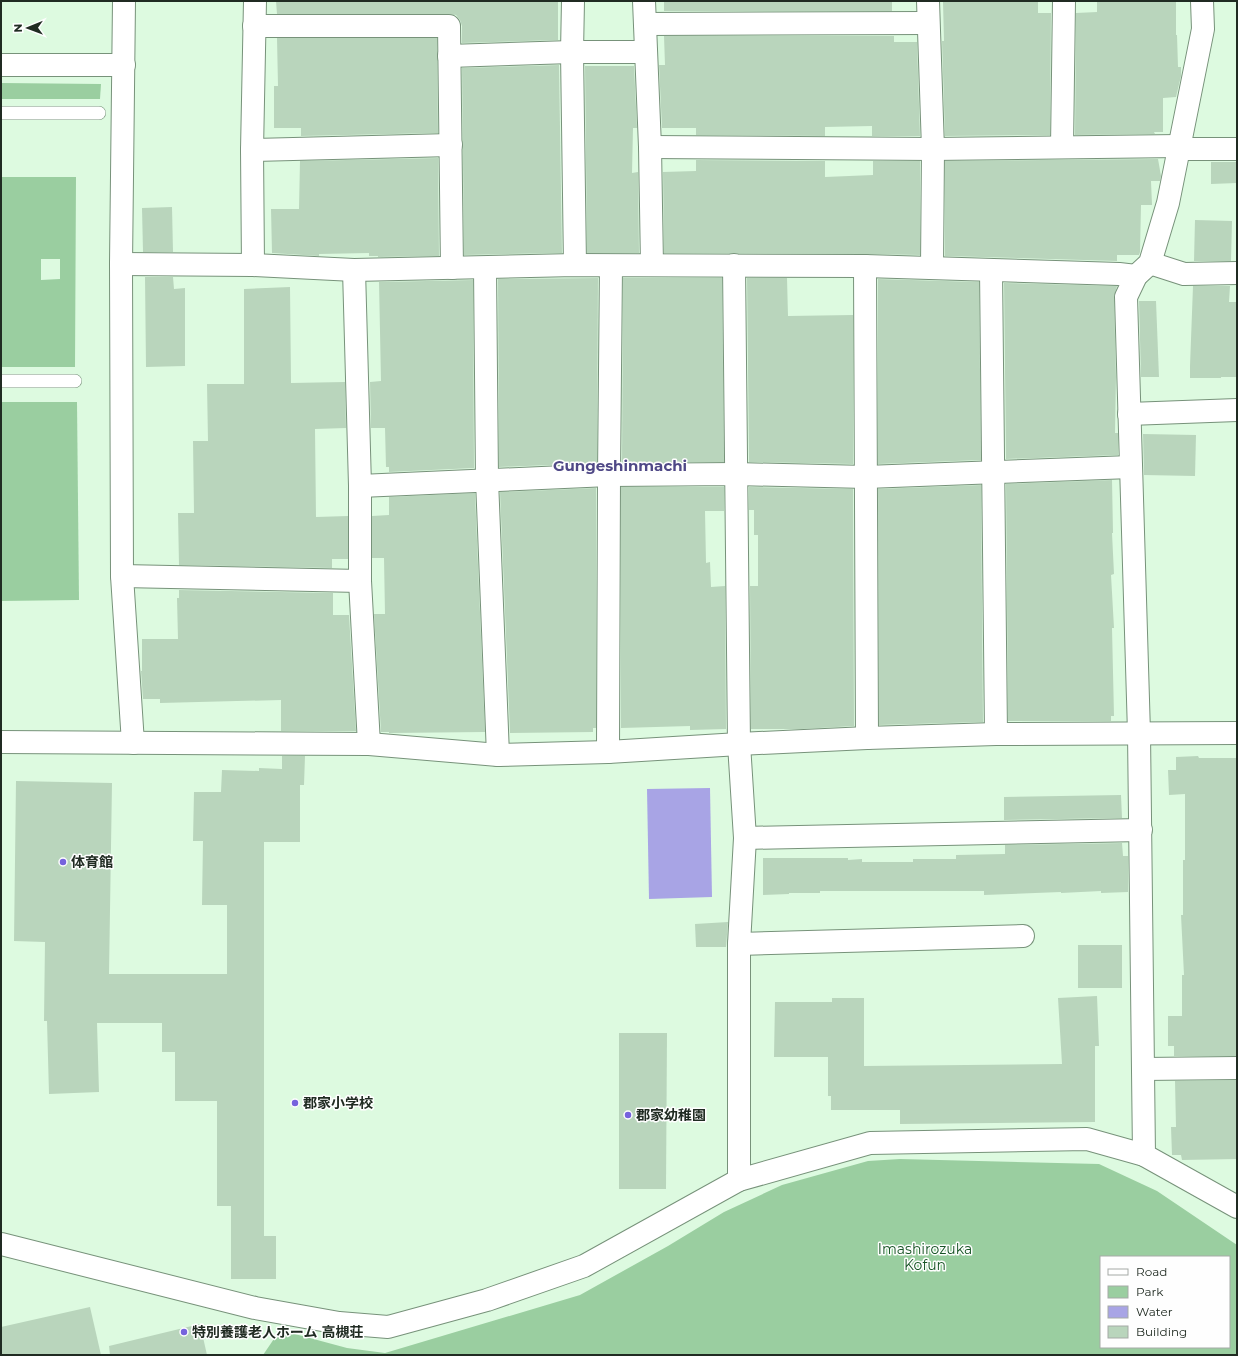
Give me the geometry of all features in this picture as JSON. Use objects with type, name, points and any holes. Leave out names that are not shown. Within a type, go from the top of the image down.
[{"type":"street","points":[[124,1],[121,264],[122,576],[133,743]]},
{"type":"street","points":[[253,264],[252,150],[255,1]]},
{"type":"street","points":[[573,1],[572,52],[575,265]]},
{"type":"street","points":[[644,1],[650,147],[652,265]]},
{"type":"street","points":[[928,1],[933,149],[932,268]]},
{"type":"street","points":[[1062,147],[1064,1]]},
{"type":"street","points":[[1144,1155],[1140,733],[1126,297],[1143,269],[1168,203],[1203,29],[1202,1]]},
{"type":"street","points":[[645,24],[928,23]]},
{"type":"street","points":[[254,26],[449,26],[452,268]]},
{"type":"street","points":[[449,56],[572,52],[646,52]]},
{"type":"street","points":[[1,65],[124,65]]},
{"type":"street","points":[[252,150],[451,145]]},
{"type":"street","points":[[650,147],[933,149],[1062,147],[1237,149]]},
{"type":"street","points":[[121,264],[253,264],[354,270],[575,265],[734,265],[865,266],[1119,274],[1143,269],[1184,274],[1237,273]]},
{"type":"street","points":[[734,265],[739,744],[745,838],[739,944],[740,1180]]},
{"type":"street","points":[[608,752],[611,266]]},
{"type":"street","points":[[865,266],[867,738]]},
{"type":"street","points":[[485,268],[486,480],[498,755]]},
{"type":"street","points":[[354,270],[360,486],[360,582],[368,744]]},
{"type":"street","points":[[991,270],[996,734]]},
{"type":"street","points":[[1130,414],[1237,410]]},
{"type":"street","points":[[360,486],[609,475],[736,474],[866,477],[1131,467]]},
{"type":"street","points":[[122,576],[360,582]]},
{"type":"street","points":[[1,742],[368,744],[498,755],[608,752],[867,738],[996,734],[1237,733]]},
{"type":"street","points":[[745,838],[1141,830]]},
{"type":"street","points":[[739,944],[1023,936]]},
{"type":"street","points":[[1143,1069],[1237,1068]]},
{"type":"street","points":[[1,1244],[290,1316],[339,1323],[388,1327],[487,1300],[584,1266],[740,1180],[870,1143],[1087,1139],[1144,1155],[1237,1207]]},
{"type":"lane","points":[[1,113],[99,113]]},
{"type":"lane","points":[[1,380],[75,381]]},
{"type":"green space","points":[[1,83],[101,84],[100,99],[1,99]]},
{"type":"green space","points":[[1,177],[76,177],[75,367],[1,367]],"holes":[[[41,259],[60,259],[60,279],[41,280]]]},
{"type":"green space","points":[[1,402],[77,402],[79,600],[1,601]]},
{"type":"green space","name":"Imashirozuka Kofun","points":[[900,1159],[1099,1164],[1157,1191],[1237,1245],[1237,1355],[263,1355],[280,1330],[347,1348],[385,1353],[580,1295],[668,1246],[724,1212],[782,1185],[868,1161]]},
{"type":"water","points":[[710,788],[712,897],[649,899],[647,789]]},
{"type":"building","points":[[276,1],[558,1],[558,40],[462,43],[462,26],[456,15],[277,14]]},
{"type":"building","points":[[664,1],[892,1],[892,11],[664,11]]},
{"type":"building","points":[[1038,1],[1038,13],[1051,13],[1050,135],[945,136],[942,41],[944,41],[943,2]]},
{"type":"building","points":[[1097,1],[1176,1],[1178,67],[1181,67],[1181,76],[1176,97],[1163,98],[1163,132],[1154,132],[1155,134],[1075,135],[1076,13],[1097,12]]},
{"type":"building","points":[[664,36],[894,36],[894,42],[917,42],[920,136],[872,136],[872,126],[825,127],[825,136],[696,135],[696,128],[662,128],[659,65],[665,65]]},
{"type":"building","points":[[277,38],[437,38],[438,133],[301,136],[301,128],[274,128],[274,86],[278,86]]},
{"type":"building","points":[[559,65],[562,253],[464,255],[462,68]]},
{"type":"building","points":[[585,66],[634,66],[637,128],[633,128],[632,173],[638,172],[639,253],[587,253]]},
{"type":"building","points":[[438,158],[439,256],[378,257],[369,256],[369,253],[319,254],[319,256],[272,253],[271,209],[299,209],[300,161]]},
{"type":"building","points":[[1158,159],[1161,176],[1160,181],[1151,181],[1152,205],[1141,205],[1139,255],[1117,255],[1117,261],[945,256],[945,161]]},
{"type":"building","points":[[696,160],[825,161],[825,177],[873,175],[873,161],[920,161],[920,255],[664,253],[663,172],[696,171]]},
{"type":"building","points":[[1211,162],[1237,162],[1237,183],[1211,184]]},
{"type":"building","points":[[172,207],[173,252],[143,252],[142,208]]},
{"type":"building","points":[[1195,220],[1232,221],[1231,261],[1194,261]]},
{"type":"building","points":[[145,277],[173,277],[174,289],[185,288],[185,366],[146,367]]},
{"type":"building","points":[[598,278],[597,463],[499,467],[498,279]]},
{"type":"building","points":[[623,278],[722,278],[724,462],[622,462]]},
{"type":"building","points":[[747,278],[787,278],[788,316],[853,315],[853,464],[749,462]]},
{"type":"building","points":[[878,279],[979,282],[981,460],[878,464]]},
{"type":"building","points":[[473,280],[474,468],[389,472],[389,467],[386,467],[385,428],[371,428],[370,382],[381,381],[379,282]]},
{"type":"building","points":[[1004,283],[1117,286],[1114,297],[1116,377],[1115,433],[1118,433],[1118,455],[1006,459]]},
{"type":"building","points":[[1193,286],[1230,286],[1229,302],[1237,302],[1237,377],[1190,378]]},
{"type":"building","points":[[290,287],[291,383],[345,382],[346,428],[315,429],[316,517],[348,516],[348,559],[332,559],[332,568],[179,565],[178,513],[194,513],[193,441],[208,441],[207,384],[244,384],[244,289]]},
{"type":"building","points":[[1139,301],[1156,301],[1159,377],[1141,377]]},
{"type":"building","points":[[1143,434],[1196,435],[1195,476],[1144,475]]},
{"type":"building","points":[[1112,480],[1114,574],[1111,575],[1114,628],[1112,628],[1114,716],[1111,716],[1111,721],[1008,721],[1006,484]]},
{"type":"building","points":[[981,485],[983,722],[879,725],[878,489]]},
{"type":"building","points":[[621,487],[724,487],[724,511],[705,511],[706,563],[710,562],[711,587],[725,586],[726,729],[690,730],[690,726],[621,728]]},
{"type":"building","points":[[749,487],[853,489],[854,726],[802,729],[751,729],[750,586],[758,586],[758,535],[754,535],[754,510],[749,510]]},
{"type":"building","points":[[596,488],[596,728],[593,728],[593,732],[510,733],[500,492]]},
{"type":"building","points":[[475,493],[485,732],[381,732],[374,614],[385,614],[384,558],[372,558],[372,516],[389,515],[389,497]]},
{"type":"building","points":[[179,590],[333,593],[333,615],[349,615],[356,731],[281,731],[281,700],[160,703],[160,699],[143,699],[141,671],[142,639],[178,639],[177,598],[179,598]]},
{"type":"building","points":[[282,756],[305,756],[304,785],[300,785],[300,842],[264,842],[264,1236],[276,1236],[276,1279],[231,1279],[231,1206],[217,1206],[217,1101],[175,1101],[175,1052],[162,1052],[162,1023],[97,1023],[99,1092],[49,1094],[47,1021],[44,1021],[45,942],[14,941],[16,781],[112,783],[109,974],[227,974],[227,905],[202,905],[203,841],[193,841],[194,792],[221,792],[222,770],[259,771],[259,768],[282,769]]},
{"type":"building","points":[[1198,756],[1199,758],[1237,758],[1237,1056],[1174,1056],[1174,1046],[1168,1046],[1168,1016],[1182,1016],[1182,975],[1184,975],[1181,915],[1183,915],[1183,860],[1185,860],[1185,794],[1169,795],[1168,770],[1176,770],[1176,757]]},
{"type":"building","points":[[1121,795],[1122,818],[1004,820],[1004,797]]},
{"type":"building","points":[[1122,843],[1123,856],[1128,856],[1128,892],[1101,893],[1101,891],[984,895],[984,891],[820,891],[820,893],[763,895],[763,858],[848,858],[848,860],[862,859],[862,862],[913,862],[913,859],[956,859],[956,855],[1005,854],[1005,845]]},
{"type":"building","points":[[728,922],[726,947],[696,947],[695,924]]},
{"type":"building","points":[[1078,945],[1122,945],[1122,988],[1078,988]]},
{"type":"building","points":[[1097,996],[1099,1046],[1095,1046],[1095,1122],[900,1124],[900,1110],[831,1110],[831,1096],[828,1096],[828,1057],[774,1057],[775,1002],[832,1002],[832,998],[864,998],[864,1066],[1062,1064],[1058,998]]},
{"type":"building","points":[[619,1033],[667,1033],[666,1189],[619,1189]]},
{"type":"building","points":[[1237,1080],[1237,1159],[1182,1160],[1181,1155],[1172,1155],[1171,1127],[1176,1127],[1175,1081]]},
{"type":"building","points":[[90,1307],[101,1355],[1,1355],[1,1327]]},
{"type":"building","name":"特別養護老人ホーム 高槻荘","points":[[200,1324],[207,1355],[110,1355],[109,1346]]},
{"type":"place","name":"体育館","points":[[63,862]]},
{"type":"place","name":"郡家小学校","points":[[295,1103]]},
{"type":"place","name":"郡家幼稚園","points":[[628,1115]]},
{"type":"place","name":"特別養護老人ホーム 高槻荘","points":[[184,1332]]},
{"type":"district","name":"Gungeshinmachi","points":[[620,465]]}]
